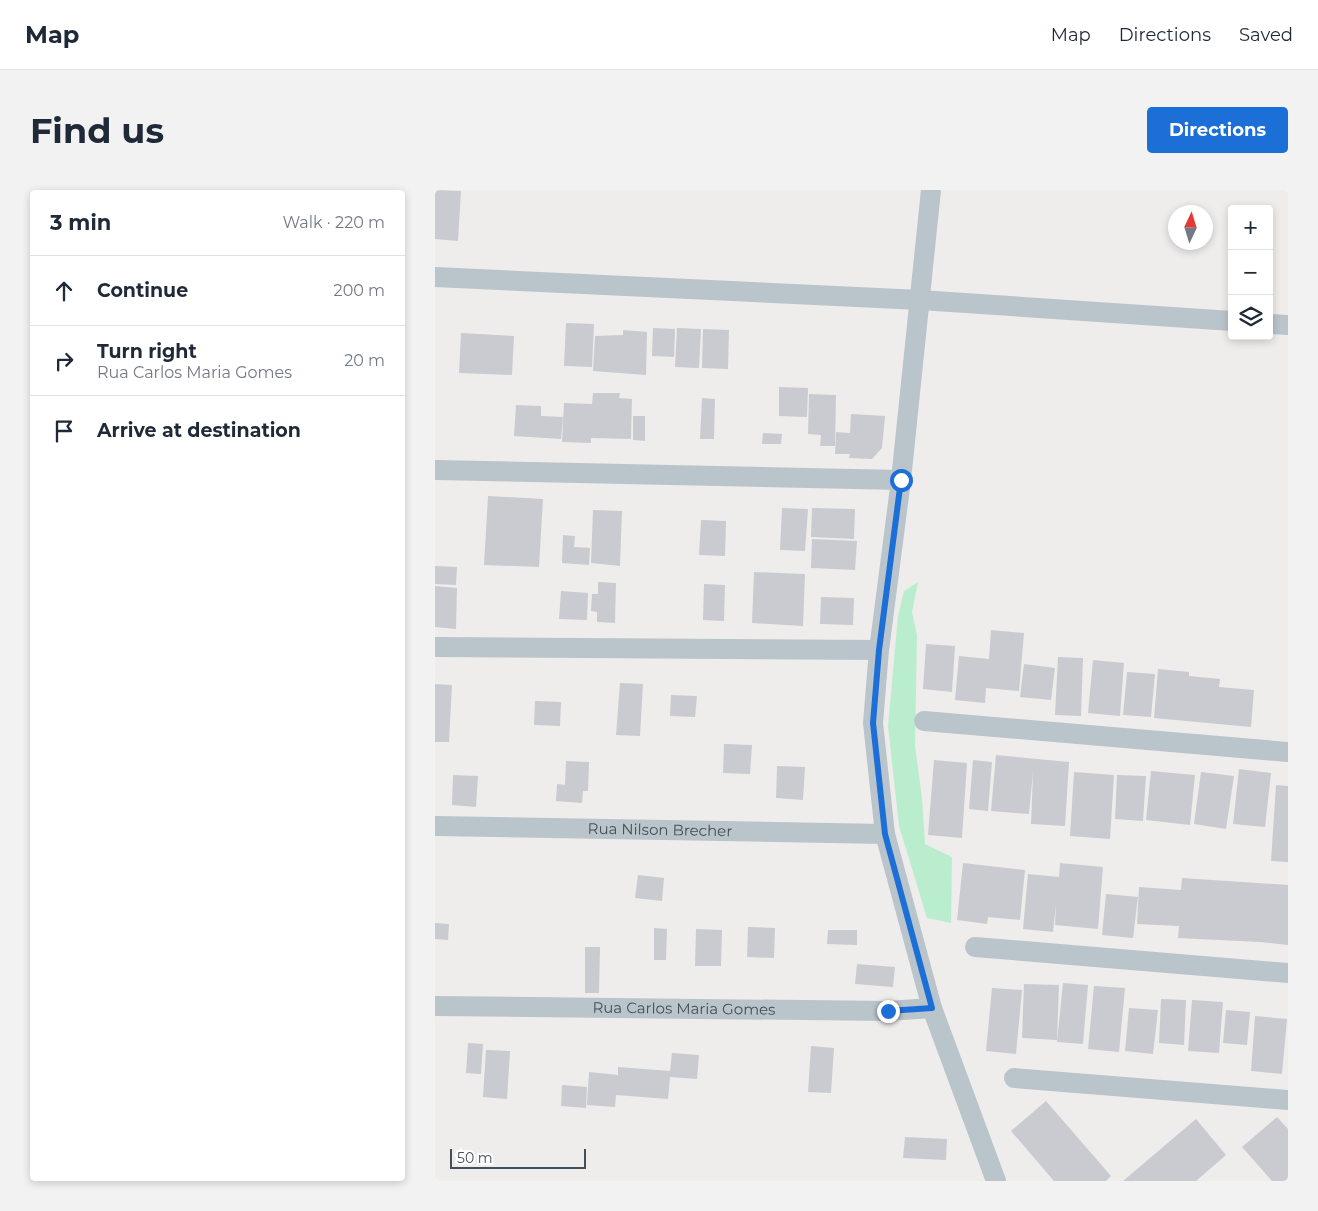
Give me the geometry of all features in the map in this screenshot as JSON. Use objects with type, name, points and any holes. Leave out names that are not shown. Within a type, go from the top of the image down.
[{"type":"street","points":[[931,190],[901,480],[879,650],[873,723],[885,834],[932,1008],[996,1181]]},
{"type":"street","points":[[435,277],[920,300],[1228,321]]},
{"type":"street","points":[[1273,324],[1288,325]]},
{"type":"street","points":[[435,470],[901,480]]},
{"type":"street","points":[[435,647],[879,650]]},
{"type":"street","points":[[924,721],[1288,752]]},
{"type":"street","name":"Rua Nilson Brecher","points":[[435,826],[885,834]]},
{"type":"street","points":[[975,947],[1288,973]]},
{"type":"street","name":"Rua Carlos Maria Gomes","points":[[435,1006],[888,1011],[932,1008]]},
{"type":"street","points":[[1014,1078],[1288,1100]]},
{"type":"green space","points":[[918,582],[912,612],[917,635],[915,746],[922,798],[925,844],[952,857],[951,923],[927,918],[899,826],[888,726],[898,616],[904,591]]},
{"type":"building","points":[[435,190],[461,191],[458,241],[435,239]]},
{"type":"building","points":[[566,323],[594,324],[592,367],[564,366]]},
{"type":"building","points":[[653,328],[675,329],[674,357],[652,356]]},
{"type":"building","points":[[677,328],[701,329],[699,368],[675,367]]},
{"type":"building","points":[[703,329],[729,330],[728,369],[702,368]]},
{"type":"building","points":[[623,330],[647,332],[646,375],[593,371],[595,336],[623,335]]},
{"type":"building","points":[[461,333],[514,336],[512,375],[459,373]]},
{"type":"building","points":[[779,387],[808,388],[807,417],[779,416]]},
{"type":"building","points":[[593,393],[620,393],[619,398],[632,399],[631,439],[591,438],[591,443],[562,442],[564,403],[592,404]]},
{"type":"building","points":[[809,394],[836,395],[835,446],[820,446],[821,435],[808,434]]},
{"type":"building","points":[[702,398],[715,399],[714,439],[700,439]]},
{"type":"building","points":[[516,405],[541,406],[541,416],[563,417],[561,439],[514,436]]},
{"type":"building","points":[[851,414],[885,416],[882,448],[872,459],[849,458],[850,454],[835,454],[836,432],[850,433]]},
{"type":"building","points":[[633,416],[645,416],[645,441],[633,440]]},
{"type":"building","points":[[763,433],[782,434],[781,444],[762,444]]},
{"type":"building","points":[[488,496],[543,499],[539,567],[484,565]]},
{"type":"building","points":[[782,508],[808,509],[805,551],[780,550]]},
{"type":"building","points":[[812,508],[855,509],[854,539],[811,537]]},
{"type":"building","points":[[593,510],[622,511],[620,566],[591,563]]},
{"type":"building","points":[[701,520],[726,521],[725,556],[699,555]]},
{"type":"building","points":[[563,535],[575,536],[574,547],[590,548],[589,565],[562,563]]},
{"type":"building","points":[[812,539],[857,541],[855,570],[811,568]]},
{"type":"building","points":[[435,566],[457,567],[456,585],[435,584]]},
{"type":"building","points":[[754,572],[805,574],[803,626],[752,623]]},
{"type":"building","points":[[598,582],[616,583],[615,623],[597,622],[597,612],[591,611],[592,594],[598,594]]},
{"type":"building","points":[[704,584],[725,585],[724,621],[703,620]]},
{"type":"building","points":[[435,586],[457,588],[456,629],[435,627]]},
{"type":"building","points":[[561,591],[588,593],[587,620],[559,619]]},
{"type":"building","points":[[821,597],[854,598],[853,625],[820,624]]},
{"type":"building","points":[[991,630],[1024,633],[1019,691],[986,688],[985,703],[955,700],[959,656],[989,659]]},
{"type":"building","points":[[926,644],[955,646],[952,692],[923,689]]},
{"type":"building","points":[[1058,657],[1083,658],[1081,716],[1055,715]]},
{"type":"building","points":[[1093,660],[1124,663],[1120,716],[1088,713]]},
{"type":"building","points":[[1024,664],[1055,668],[1051,700],[1020,697]]},
{"type":"building","points":[[1158,669],[1189,672],[1189,676],[1220,679],[1219,687],[1254,690],[1251,727],[1154,718]]},
{"type":"building","points":[[1127,672],[1155,674],[1151,717],[1123,715]]},
{"type":"building","points":[[620,683],[643,684],[640,736],[616,735]]},
{"type":"building","points":[[435,684],[452,685],[449,742],[435,742]]},
{"type":"building","points":[[671,695],[697,696],[695,717],[670,716]]},
{"type":"building","points":[[535,701],[561,702],[560,726],[534,725]]},
{"type":"building","points":[[724,744],[752,745],[750,774],[723,773]]},
{"type":"building","points":[[996,755],[1069,762],[1065,826],[1031,824],[1033,772],[1029,814],[991,811]]},
{"type":"building","points":[[934,760],[967,763],[962,838],[928,835]]},
{"type":"building","points":[[973,760],[992,762],[988,811],[969,809]]},
{"type":"building","points":[[566,761],[589,762],[588,791],[583,791],[582,803],[556,801],[557,784],[565,785]]},
{"type":"building","points":[[777,766],[805,767],[803,800],[776,798]]},
{"type":"building","points":[[1239,769],[1271,773],[1265,827],[1233,824]]},
{"type":"building","points":[[1151,771],[1195,775],[1190,825],[1146,820]]},
{"type":"building","points":[[1074,772],[1114,775],[1110,839],[1070,836]]},
{"type":"building","points":[[1201,772],[1234,776],[1226,829],[1194,824]]},
{"type":"building","points":[[453,775],[478,776],[476,807],[452,805]]},
{"type":"building","points":[[1117,775],[1146,776],[1143,821],[1115,819]]},
{"type":"building","points":[[1276,785],[1288,786],[1288,862],[1271,861]]},
{"type":"building","points":[[963,863],[1025,870],[1020,920],[988,917],[987,924],[957,920]]},
{"type":"building","points":[[1060,863],[1103,867],[1098,929],[1055,925],[1056,903],[1053,932],[1023,929],[1028,874],[1059,877]]},
{"type":"building","points":[[638,875],[664,878],[662,901],[635,898]]},
{"type":"building","points":[[1182,878],[1288,885],[1288,945],[1178,938],[1179,926],[1137,924],[1139,887],[1181,890]]},
{"type":"building","points":[[1106,894],[1138,897],[1133,938],[1102,935]]},
{"type":"building","points":[[435,923],[449,924],[448,940],[435,939]]},
{"type":"building","points":[[748,927],[775,928],[774,958],[747,957]]},
{"type":"building","points":[[654,928],[667,929],[666,960],[654,960]]},
{"type":"building","points":[[696,929],[722,930],[721,966],[695,966]]},
{"type":"building","points":[[828,930],[857,930],[857,945],[827,944]]},
{"type":"building","points":[[585,947],[600,947],[599,993],[585,993]]},
{"type":"building","points":[[857,964],[895,967],[893,987],[855,984]]},
{"type":"building","points":[[1063,983],[1088,985],[1083,1044],[1057,1042]]},
{"type":"building","points":[[1024,984],[1059,985],[1057,1040],[1022,1038]]},
{"type":"building","points":[[1094,986],[1125,988],[1119,1052],[1088,1049]]},
{"type":"building","points":[[992,988],[1022,990],[1016,1054],[986,1051]]},
{"type":"building","points":[[1161,999],[1186,1000],[1184,1045],[1159,1043]]},
{"type":"building","points":[[1192,1000],[1223,1002],[1219,1053],[1188,1051]]},
{"type":"building","points":[[1129,1008],[1158,1010],[1153,1054],[1125,1051]]},
{"type":"building","points":[[1226,1010],[1250,1012],[1247,1045],[1223,1043]]},
{"type":"building","points":[[1255,1016],[1287,1019],[1282,1074],[1251,1071]]},
{"type":"building","points":[[468,1043],[483,1044],[481,1074],[466,1073]]},
{"type":"building","points":[[811,1046],[834,1048],[831,1093],[808,1092]]},
{"type":"building","points":[[486,1050],[510,1051],[507,1099],[483,1097]]},
{"type":"building","points":[[672,1053],[699,1055],[697,1079],[670,1077],[668,1099],[616,1095],[615,1107],[587,1105],[589,1072],[618,1075],[618,1067],[670,1071]]},
{"type":"building","points":[[562,1085],[587,1087],[586,1108],[561,1106]]},
{"type":"building","points":[[1046,1101],[1111,1176],[1106,1181],[1054,1181],[1011,1131]]},
{"type":"building","points":[[1277,1117],[1288,1129],[1288,1181],[1272,1181],[1242,1147]]},
{"type":"building","points":[[1196,1119],[1226,1155],[1196,1181],[1123,1181]]},
{"type":"building","points":[[905,1137],[947,1139],[946,1160],[903,1158]]},
{"type":"route","points":[[888,1011],[932,1008],[885,834],[873,723],[879,650],[901,480]]}]
